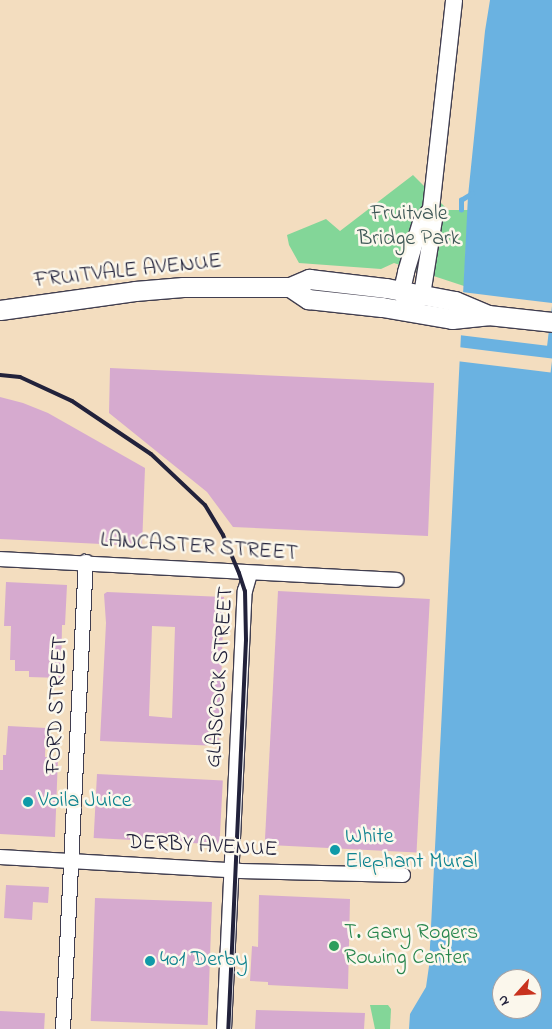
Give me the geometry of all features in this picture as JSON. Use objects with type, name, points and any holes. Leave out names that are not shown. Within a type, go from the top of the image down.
[{"type":"main road","name":"FRUITVALE AVENUE","points":[[0,310],[135,291],[183,287],[290,287],[309,279],[402,290],[422,295],[454,310]]},
{"type":"main road","name":"FRUITVALE AVENUE","points":[[290,287],[308,300],[407,312],[454,310],[552,322]]},
{"type":"street","points":[[407,312],[422,295],[434,219],[431,209],[454,0]]},
{"type":"street","points":[[407,312],[402,290],[421,222],[431,209]]},
{"type":"street","name":"LANCASTER STREET","points":[[0,559],[86,562],[250,574],[396,580]]},
{"type":"street","name":"FORD STREET","points":[[64,1029],[86,562]]},
{"type":"street","name":"GLASCOCK STREET","points":[[224,1029],[236,871],[251,618],[250,574]]},
{"type":"street","name":"DERBY AVENUE","points":[[0,857],[236,871],[402,875]]},
{"type":"street","name":"GLASCOCK STREET","points":[[232,1029],[236,871]]},
{"type":"green space","name":"Fruitvale Bridge Park","points":[[413,175],[448,210],[468,210],[464,286],[394,263],[381,269],[299,263],[289,245],[287,235],[326,219],[340,231]]},
{"type":"green space","points":[[370,1005],[388,1005],[391,1009],[390,1029],[375,1029]]},
{"type":"water","points":[[490,0],[552,0],[552,1029],[409,1029],[410,1014],[426,987],[429,966],[468,196],[485,31]]},
{"type":"pier","points":[[462,292],[552,303],[547,346],[457,335]]},
{"type":"pier","points":[[458,347],[552,359],[551,372],[456,361]]},
{"type":"building","points":[[110,368],[434,383],[428,536],[233,527],[207,492],[109,413]]},
{"type":"building","points":[[0,397],[23,403],[48,413],[145,468],[142,546],[0,539]]},
{"type":"building","points":[[6,582],[67,585],[65,625],[62,625],[61,678],[29,677],[29,671],[15,671],[15,660],[10,660],[11,626],[4,626]]},
{"type":"building","points":[[278,591],[430,599],[416,853],[265,845]]},
{"type":"building","points":[[107,592],[224,597],[219,746],[100,741],[106,623],[104,594]],"holes":[[[152,626],[175,627],[172,718],[149,716]]]},
{"type":"building","name":"Voila Juice","points":[[8,726],[46,728],[45,757],[58,757],[55,837],[0,834],[0,770],[3,770],[3,755],[6,755]]},
{"type":"building","points":[[97,774],[223,781],[219,845],[94,838]]},
{"type":"building","points":[[6,885],[49,887],[48,903],[33,902],[32,920],[4,918]]},
{"type":"building","points":[[259,895],[350,899],[348,989],[268,985],[268,982],[250,981],[252,946],[258,947]]},
{"type":"building","name":"401 Derby","points":[[95,898],[212,902],[208,1025],[91,1021]]},
{"type":"building","points":[[256,1010],[365,1013],[364,1029],[255,1029]]},
{"type":"building","points":[[0,1011],[45,1013],[44,1029],[0,1029]]},
{"type":"waterway","points":[[461,210],[461,200],[472,193]]},
{"type":"railway","points":[[0,375],[20,377],[72,401],[151,454],[205,505],[223,535],[239,573],[245,591],[246,640],[228,1029]]},
{"type":"place","name":"Voila Juice","points":[[28,802]]},
{"type":"place","name":"White Elephant Mural","points":[[335,850]]},
{"type":"place","name":"T. Gary Rogers Rowing Center","points":[[334,946]]},
{"type":"place","name":"401 Derby","points":[[150,961]]}]
